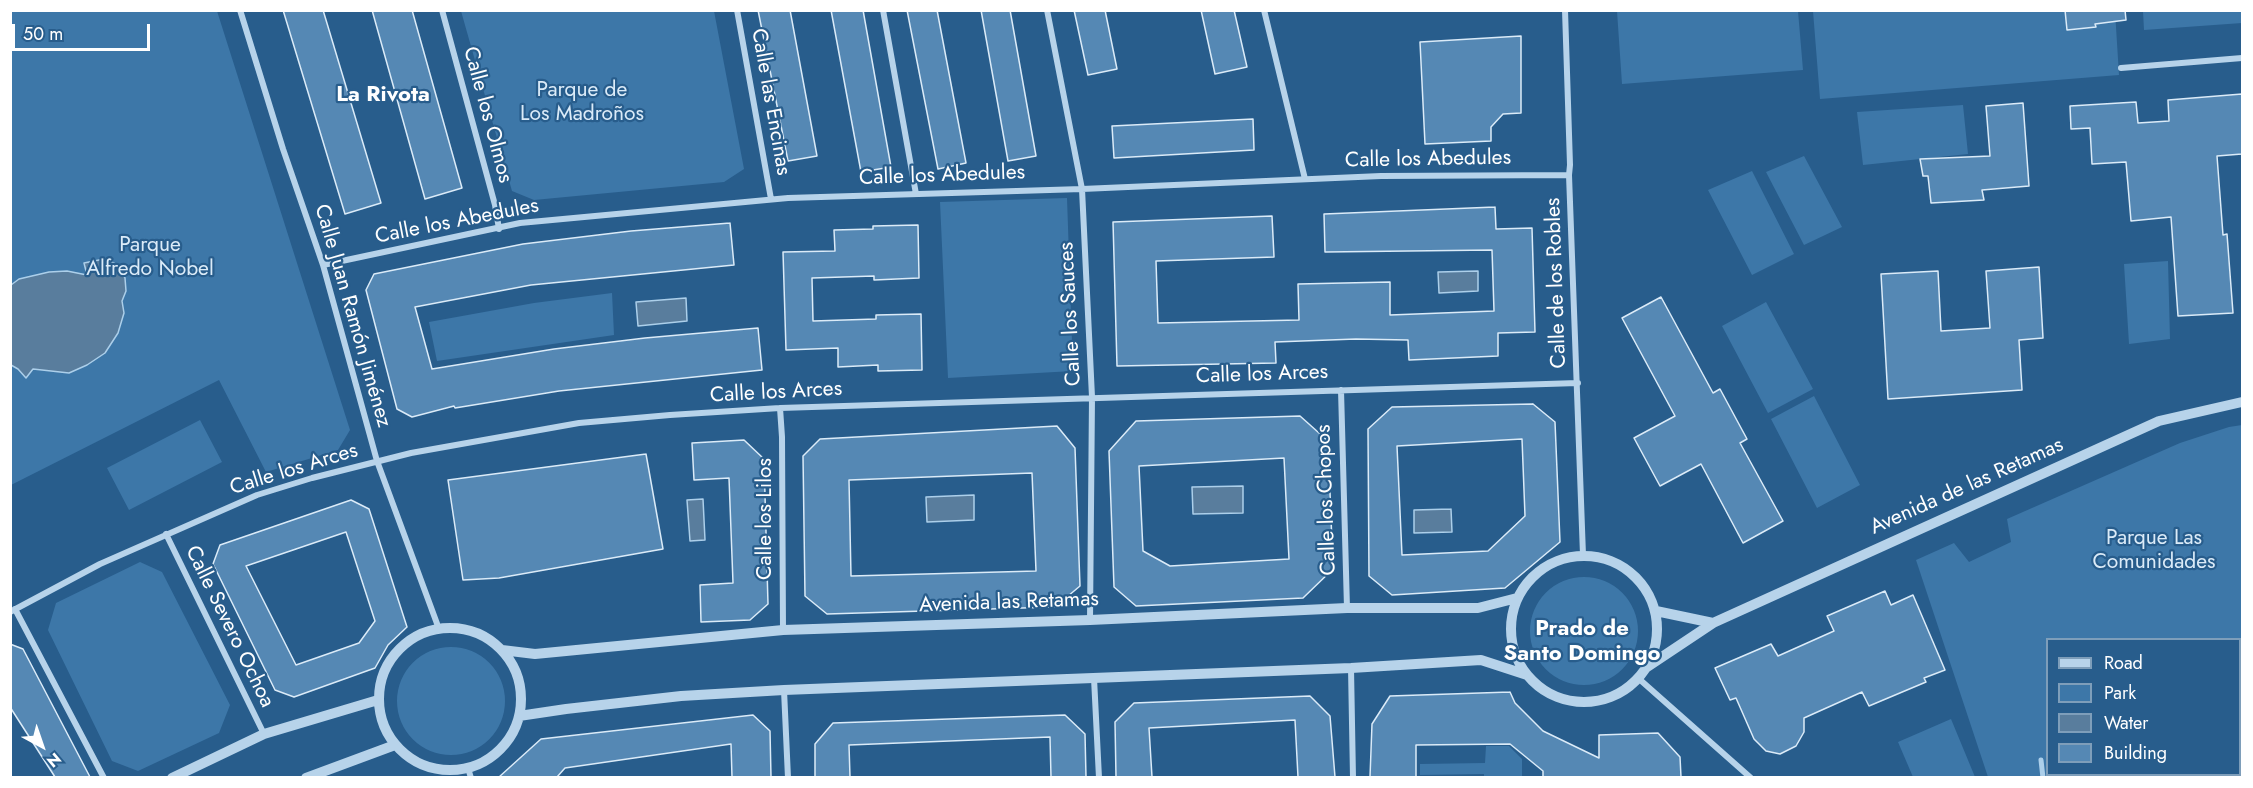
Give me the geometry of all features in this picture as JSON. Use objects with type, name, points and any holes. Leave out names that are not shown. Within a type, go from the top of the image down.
[{"type":"street","name":"Calle Juan Ramón Jiménez","points":[[240,10],[283,149],[323,266],[377,461],[439,629]]},
{"type":"street","name":"Calle los Olmos","points":[[442,10],[495,206],[499,229]]},
{"type":"street","name":"Calle las Encinas","points":[[737,10],[771,199]]},
{"type":"street","points":[[883,10],[916,194]]},
{"type":"street","name":"Calle los Sauces","points":[[1047,10],[1082,189],[1092,397],[1090,620]]},
{"type":"street","points":[[1264,10],[1305,179]]},
{"type":"street","name":"Calle de los Robles","points":[[1565,10],[1583,555]]},
{"type":"street","points":[[2121,68],[2242,58]]},
{"type":"street","name":"Calle los Abedules","points":[[323,266],[520,223],[771,199],[1305,179],[1569,175]]},
{"type":"street","name":"Calle los Arces","points":[[13,610],[100,564],[257,495],[411,453],[579,423],[780,408],[1578,383]]},
{"type":"street","name":"Calle los Chopos","points":[[1341,390],[1347,608]]},
{"type":"street","name":"Avenida de las Retamas","points":[[1647,667],[1713,623],[2159,421],[2242,402]]},
{"type":"street","name":"Calle los Lilos","points":[[780,408],[783,630]]},
{"type":"street","name":"Calle Severo Ochoa","points":[[166,534],[264,734]]},
{"type":"street","points":[[1583,555],[1608,558],[1629,570],[1646,589],[1656,611],[1658,630],[1647,667],[1638,678],[1621,692],[1601,700],[1579,702],[1555,696],[1535,684],[1527,675],[1516,658],[1511,638],[1511,618],[1517,598],[1528,580],[1544,567],[1563,558],[1583,555]]},
{"type":"street","name":"Avenida las Retamas","points":[[502,650],[535,654],[783,630],[1090,620],[1347,608],[1478,608],[1517,598]]},
{"type":"street","points":[[13,610],[104,777]]},
{"type":"street","points":[[1656,611],[1713,623]]},
{"type":"street","points":[[448,627],[468,629],[487,637],[502,650],[515,669],[522,693],[519,716],[512,734],[501,750],[469,773],[428,767],[410,758],[395,745],[380,716],[378,700],[382,677],[392,657],[408,641],[448,627]]},
{"type":"street","points":[[519,716],[681,696],[784,690],[1351,668],[1481,660],[1527,675]]},
{"type":"street","points":[[1351,668],[1353,777]]},
{"type":"street","points":[[1094,678],[1099,777]]},
{"type":"street","points":[[1638,678],[1751,777]]},
{"type":"street","points":[[784,690],[788,777]]},
{"type":"street","points":[[171,777],[264,734],[378,700]]},
{"type":"street","points":[[306,777],[395,745]]},
{"type":"green space","name":"Parque Alfredo Nobel","points":[[11,11],[217,11],[350,430],[338,450],[266,472],[219,380],[11,485]]},
{"type":"green space","name":"Parque de Los Madroños","points":[[461,11],[714,11],[744,169],[724,182],[534,200],[512,191]]},
{"type":"green space","points":[[1617,11],[1798,11],[1803,70],[1622,84]]},
{"type":"green space","points":[[1813,11],[2115,11],[2119,75],[1820,99]]},
{"type":"green space","points":[[2143,11],[2242,11],[2242,23],[2144,30]]},
{"type":"green space","points":[[1963,105],[1968,154],[1863,165],[1857,112]]},
{"type":"green space","points":[[1804,156],[1842,227],[1804,245],[1766,172]]},
{"type":"green space","points":[[1752,171],[1794,254],[1752,275],[1708,190]]},
{"type":"green space","points":[[1067,198],[1073,371],[948,378],[940,202]]},
{"type":"green space","points":[[2168,261],[2170,339],[2129,344],[2124,264]]},
{"type":"green space","points":[[612,293],[614,335],[437,361],[429,322],[534,303]]},
{"type":"green space","points":[[1766,302],[1813,389],[1768,413],[1722,326]]},
{"type":"green space","points":[[1814,396],[1860,485],[1817,508],[1771,419]]},
{"type":"green space","points":[[200,420],[222,462],[129,510],[107,468]]},
{"type":"green space","name":"Parque Las Comunidades","points":[[2242,425],[2242,777],[1988,777],[1916,560],[1954,543],[1969,562],[2011,542],[2007,519],[2180,443]]},
{"type":"green space","points":[[140,562],[162,572],[230,705],[219,733],[138,771],[112,761],[48,630],[56,603]]},
{"type":"green space","points":[[1584,577],[1605,581],[1622,593],[1634,610],[1638,631],[1634,652],[1622,669],[1605,681],[1584,685],[1563,681],[1546,669],[1534,652],[1530,631],[1534,610],[1546,593],[1563,581]]},
{"type":"green space","points":[[451,647],[472,651],[489,663],[501,680],[505,701],[501,722],[489,739],[472,751],[451,755],[430,751],[413,739],[401,722],[397,701],[401,680],[413,663],[430,651]]},
{"type":"green space","points":[[1951,719],[1975,777],[1913,777],[1898,742]]},
{"type":"green space","points":[[1486,746],[1509,746],[1522,759],[1522,777],[1484,777],[1484,774],[1420,775],[1420,764],[1485,763]]},
{"type":"water","points":[[104,259],[114,263],[120,270],[125,278],[126,291],[122,301],[124,313],[118,333],[105,353],[69,373],[33,369],[26,378],[11,365],[11,285],[19,279],[49,272],[67,271],[87,275],[84,263]]},
{"type":"water","points":[[1478,271],[1478,291],[1439,293],[1438,272]]},
{"type":"water","points":[[686,298],[687,321],[638,326],[636,302]]},
{"type":"water","points":[[1243,486],[1243,513],[1193,514],[1192,487]]},
{"type":"water","points":[[974,495],[974,520],[927,522],[926,497]]},
{"type":"water","points":[[703,499],[705,540],[690,541],[687,500]]},
{"type":"water","points":[[1451,509],[1452,532],[1414,533],[1414,510]]},
{"type":"building","points":[[283,10],[323,10],[381,203],[345,214]]},
{"type":"building","points":[[372,10],[412,10],[462,188],[425,199]]},
{"type":"building","points":[[758,10],[790,10],[817,156],[788,161]]},
{"type":"building","points":[[831,10],[863,10],[891,167],[861,172]]},
{"type":"building","points":[[907,10],[937,10],[966,163],[938,169]]},
{"type":"building","points":[[981,10],[1010,10],[1036,156],[1008,161]]},
{"type":"building","points":[[1074,10],[1105,10],[1117,69],[1088,75]]},
{"type":"building","points":[[1201,10],[1234,10],[1247,67],[1215,74]]},
{"type":"building","points":[[2065,10],[2125,10],[2126,20],[2095,24],[2096,27],[2067,30]]},
{"type":"building","points":[[1521,36],[1521,113],[1503,114],[1491,127],[1491,141],[1425,144],[1420,42]]},
{"type":"building","points":[[2242,94],[2242,154],[2217,156],[2223,235],[2227,234],[2233,313],[2178,316],[2171,217],[2131,221],[2126,162],[2092,164],[2090,128],[2071,129],[2070,106],[2136,102],[2138,123],[2169,121],[2168,100]]},
{"type":"building","points":[[2023,103],[2029,186],[1982,190],[1984,200],[1931,203],[1928,176],[1923,176],[1920,159],[1990,156],[1986,106]]},
{"type":"building","points":[[1253,119],[1254,150],[1114,158],[1112,126]]},
{"type":"building","points":[[1495,207],[1496,229],[1532,228],[1535,332],[1498,333],[1498,356],[1409,360],[1408,340],[1356,339],[1275,342],[1276,363],[1117,366],[1113,222],[1272,216],[1274,257],[1156,261],[1158,323],[1299,320],[1298,284],[1390,282],[1390,315],[1494,311],[1492,250],[1325,252],[1324,214]]},
{"type":"building","points":[[730,223],[734,265],[531,285],[415,307],[432,369],[554,349],[758,328],[762,370],[559,391],[455,408],[454,406],[412,417],[397,409],[366,290],[374,274],[523,244],[631,231]]},
{"type":"building","points":[[918,225],[919,278],[874,280],[874,276],[812,278],[813,321],[876,319],[876,315],[921,314],[922,370],[878,371],[878,365],[838,367],[838,348],[786,350],[783,252],[835,251],[834,230]]},
{"type":"building","points":[[2039,267],[2043,338],[2019,340],[2022,390],[1888,399],[1881,274],[1938,271],[1941,331],[1990,328],[1986,271]]},
{"type":"building","points":[[1661,297],[1713,393],[1720,389],[1747,439],[1740,443],[1783,521],[1743,543],[1701,464],[1660,486],[1634,438],[1675,416],[1622,318]]},
{"type":"building","points":[[1533,404],[1555,422],[1560,542],[1505,588],[1392,595],[1369,576],[1368,429],[1392,407]],"holes":[[[1522,439],[1525,516],[1488,551],[1402,555],[1397,446]]]},
{"type":"building","points":[[1300,416],[1328,441],[1333,569],[1303,598],[1136,606],[1114,587],[1109,451],[1136,421]],"holes":[[[1284,458],[1289,559],[1170,566],[1143,551],[1139,466]]]},
{"type":"building","points":[[1057,426],[1075,448],[1080,586],[1055,607],[827,614],[805,596],[803,456],[820,439]],"holes":[[[1032,473],[1036,571],[851,576],[849,480]]]},
{"type":"building","points":[[744,440],[764,459],[768,604],[750,620],[701,622],[700,585],[733,583],[729,478],[694,480],[692,443]]},
{"type":"building","points":[[646,454],[663,549],[499,578],[463,580],[448,480]]},
{"type":"building","points":[[351,500],[369,509],[407,627],[388,645],[375,668],[294,697],[275,690],[213,564],[220,545]],"holes":[[[346,532],[375,621],[359,643],[296,665],[246,566]]]},
{"type":"building","points":[[1885,591],[1891,605],[1913,595],[1945,670],[1924,678],[1926,682],[1869,706],[1862,692],[1804,718],[1804,732],[1796,746],[1780,754],[1766,751],[1754,739],[1736,698],[1730,700],[1715,668],[1771,644],[1778,656],[1834,631],[1827,616]]},
{"type":"building","points":[[10,644],[23,649],[90,777],[55,777],[10,707]]},
{"type":"building","points":[[1510,692],[1515,703],[1543,731],[1599,758],[1599,735],[1658,733],[1680,757],[1681,777],[1543,777],[1543,771],[1510,744],[1416,745],[1416,777],[1370,777],[1372,724],[1390,696]]},
{"type":"building","points":[[1310,696],[1330,716],[1335,777],[1298,777],[1295,720],[1149,728],[1152,777],[1116,777],[1115,722],[1134,703]]},
{"type":"building","points":[[753,715],[770,731],[771,777],[732,777],[731,744],[565,768],[557,777],[499,777],[541,739]]},
{"type":"building","points":[[1065,715],[1085,734],[1086,777],[1051,777],[1050,737],[849,745],[850,777],[815,777],[815,744],[833,723]]},
{"type":"waterway","points":[[2041,760],[2043,778]]},
{"type":"district","name":"La Rivota","points":[[383,96]]},
{"type":"district","name":"Prado de Santo Domingo","points":[[1582,642]]}]
